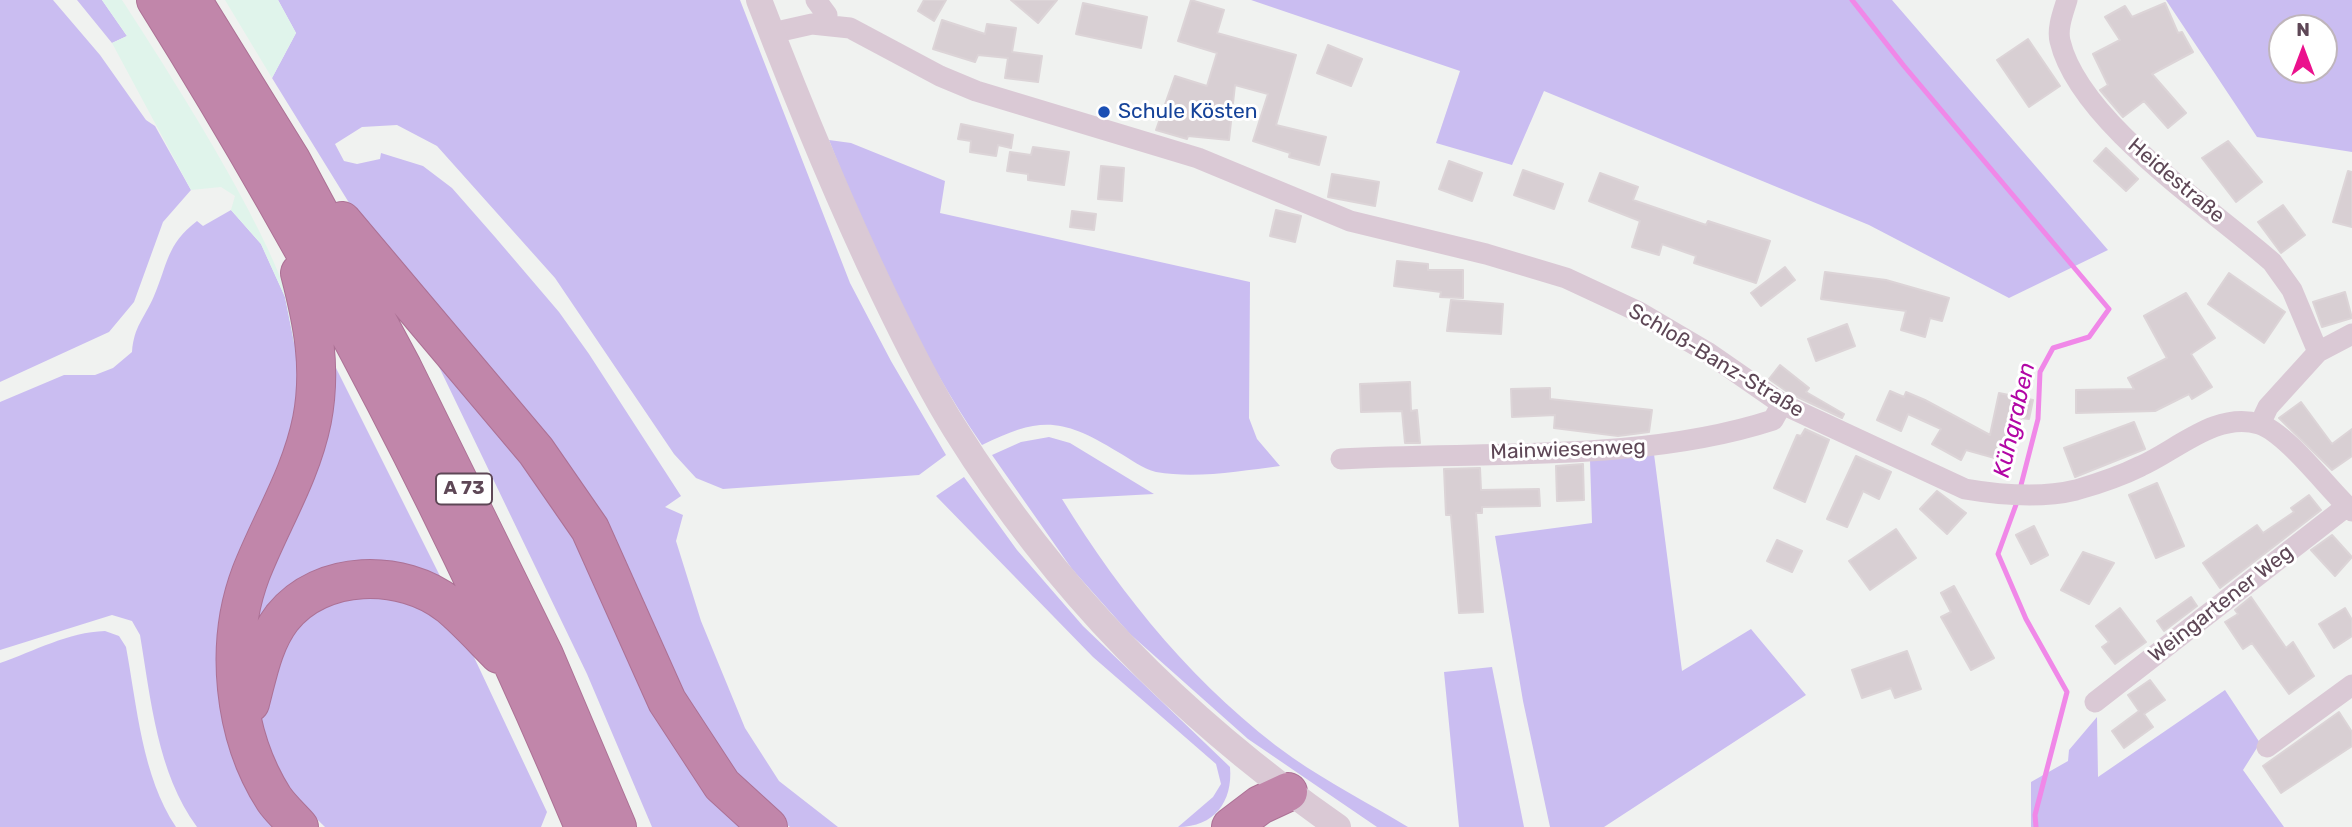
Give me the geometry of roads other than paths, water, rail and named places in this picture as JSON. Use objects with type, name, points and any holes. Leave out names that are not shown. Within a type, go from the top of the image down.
[{"type":"highway","name":"A 73","points":[[156,0],[280,172],[402,367],[544,655],[617,827]]},
{"type":"highway","name":"A 73","points":[[192,0],[280,172],[382,395],[517,672],[584,827]]},
{"type":"highway","points":[[280,172],[313,323],[317,357],[316,394],[307,442],[251,574],[239,617],[236,667],[244,725],[257,768],[275,801],[299,827]]},
{"type":"highway","points":[[280,172],[536,451],[590,529],[667,701],[722,785],[768,827]]},
{"type":"highway","points":[[244,725],[261,659],[283,617],[320,589],[344,582],[372,579],[402,582],[426,592],[448,604],[517,672]]},
{"type":"highway","points":[[1231,827],[1260,806],[1288,792]]},
{"type":"street","points":[[759,0],[858,240],[910,348],[954,428],[999,495],[1086,607],[1149,675],[1288,792],[1338,827]]},
{"type":"street","points":[[772,33],[819,25],[827,15],[816,0]]},
{"type":"street","name":"Heidestraße","points":[[2067,0],[2060,22],[2059,40],[2085,91],[2110,125],[2272,262],[2292,290],[2318,352]]},
{"type":"street","name":"Schloß-Banz-Straße","points":[[819,25],[850,28],[940,76],[976,91],[1198,158],[1350,221],[1486,254],[1566,278],[1639,312],[1707,352],[1782,404],[1965,489],[1998,495],[2046,494],[2075,490],[2141,466],[2206,430],[2237,422],[2260,425]]},
{"type":"street","points":[[2349,509],[2281,436],[2260,425],[2268,407],[2318,352],[2352,334]]},
{"type":"street","name":"Mainwiesenweg","points":[[1341,459],[1648,447],[1748,428],[1773,420],[1782,404]]},
{"type":"street","name":"Weingartener Weg","points":[[2095,702],[2349,509]]},
{"type":"street","points":[[2267,747],[2352,685]]},
{"type":"waterway","name":"Kühgraben","points":[[1852,0],[1904,66],[2109,309],[2089,337],[2053,348],[2040,372],[2038,419],[2020,489]]},
{"type":"waterway","name":"Kühgraben","points":[[2017,502],[1998,554],[2026,619],[2067,692],[2035,815],[2036,827]]},
{"type":"place","name":"Schule Kösten","points":[[1104,112]]}]
